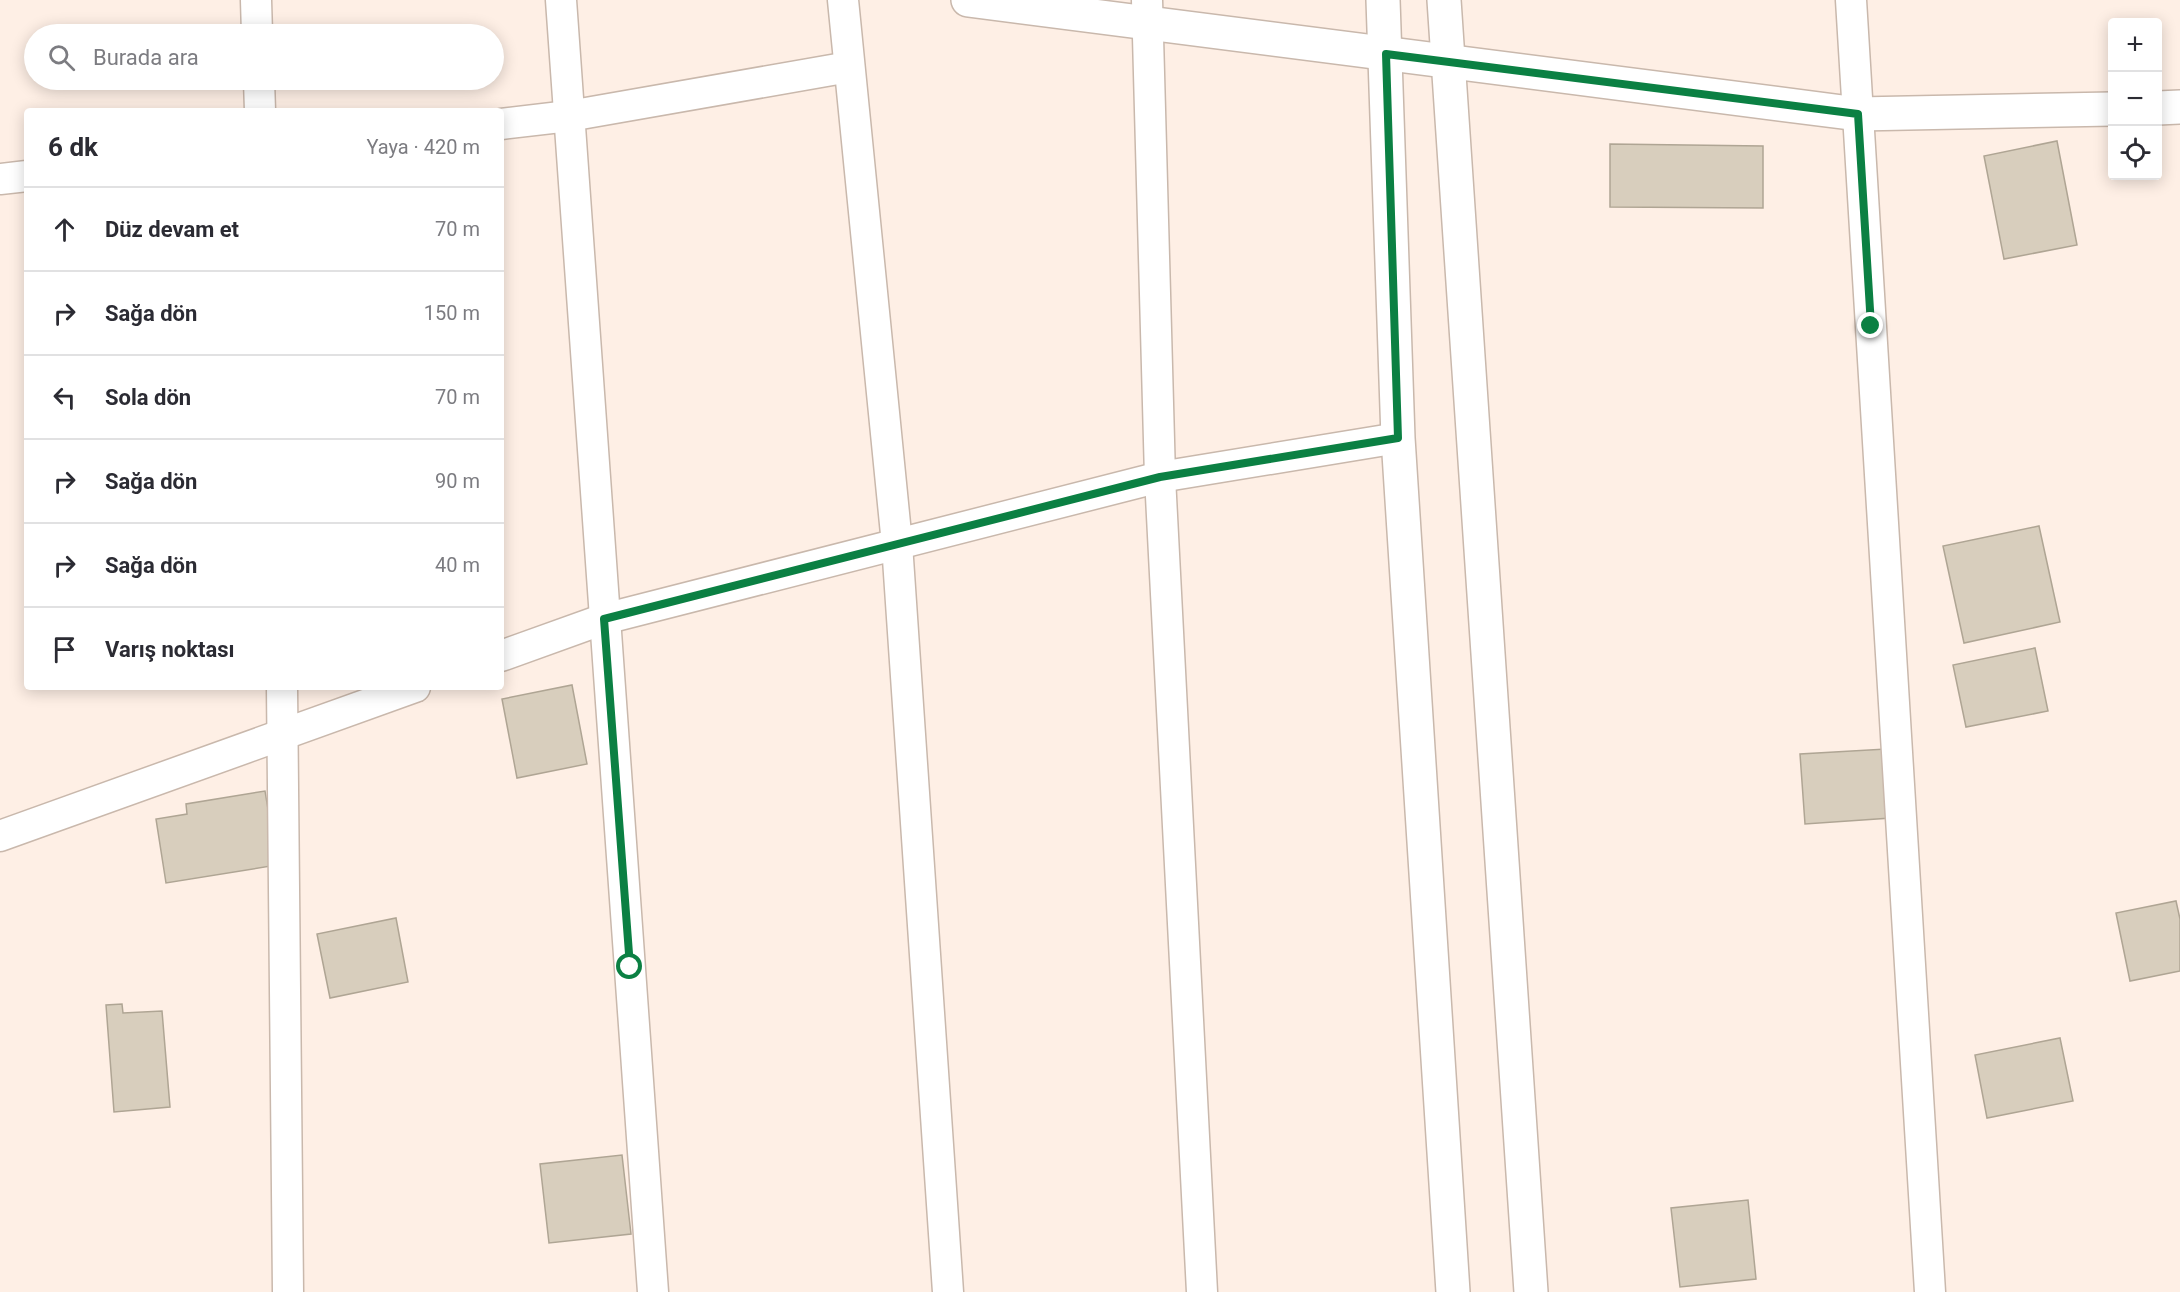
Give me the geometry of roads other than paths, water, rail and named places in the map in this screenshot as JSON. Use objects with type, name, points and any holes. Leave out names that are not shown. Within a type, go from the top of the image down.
[{"type":"street","points":[[256,0],[257,24]]},
{"type":"street","points":[[561,0],[653,1292]]},
{"type":"street","points":[[843,0],[897,544],[948,1292]]},
{"type":"street","points":[[968,0],[1148,12],[1386,54],[1858,114],[2108,109]]},
{"type":"street","points":[[1383,0],[1398,438],[1453,1292]]},
{"type":"street","points":[[1444,0],[1531,1292]]},
{"type":"street","points":[[1851,0],[1930,1292]]},
{"type":"street","points":[[1148,12],[1160,477],[1202,1292]]},
{"type":"street","points":[[504,124],[569,116],[849,67]]},
{"type":"street","points":[[259,90],[260,108]]},
{"type":"street","points":[[2162,108],[2180,107]]},
{"type":"street","points":[[0,179],[24,176]]},
{"type":"street","points":[[504,655],[604,619],[1160,477],[1398,438]]},
{"type":"street","points":[[282,690],[288,1292]]},
{"type":"street","points":[[0,836],[407,690]]}]
